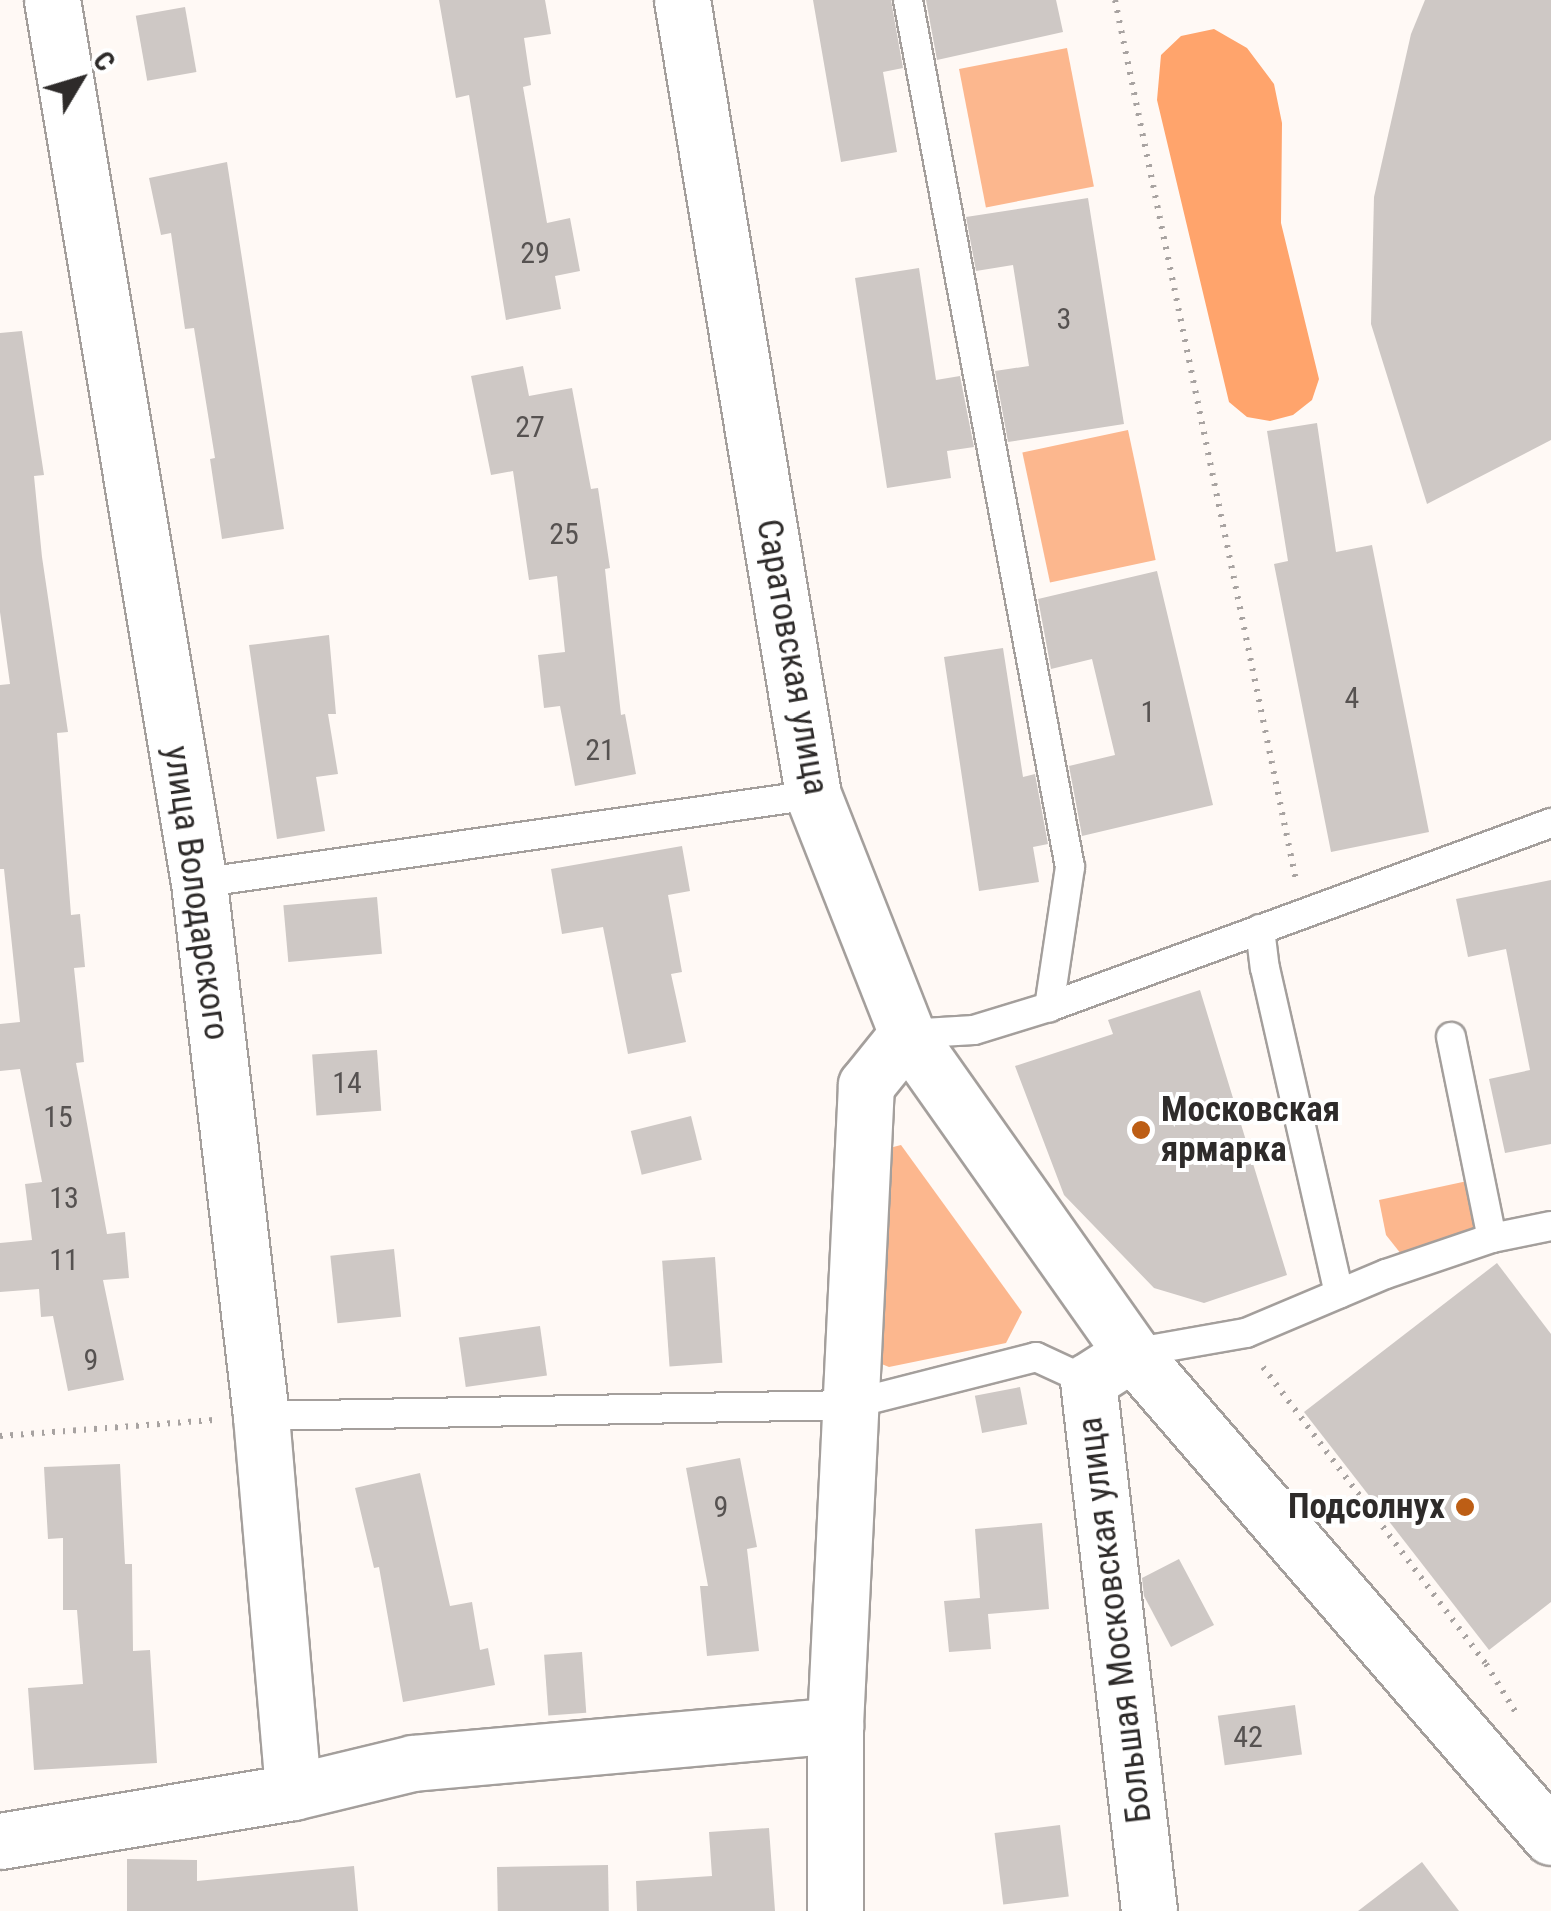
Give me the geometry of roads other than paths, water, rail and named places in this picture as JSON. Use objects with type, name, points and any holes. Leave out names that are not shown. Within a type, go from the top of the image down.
[{"type":"street","name":"улица Володарского","points":[[52,0],[199,883],[261,1416],[293,1792]]},
{"type":"street","name":"Саратовская улица","points":[[682,0],[813,795],[907,1034],[1110,1367],[1532,1810],[1551,1837]]},
{"type":"street","points":[[835,1911],[835,1725],[866,1085],[907,1034]]},
{"type":"street","name":"Большая Московская улица","points":[[1110,1367],[1149,1911]]},
{"type":"street","points":[[0,1840],[293,1792],[413,1763],[835,1725]]},
{"type":"lane","points":[[908,0],[1070,867],[1049,1006]]},
{"type":"lane","points":[[199,883],[813,795]]},
{"type":"lane","points":[[907,1034],[974,1030],[1049,1006],[1551,823]]},
{"type":"lane","points":[[1260,929],[1265,968],[1339,1294]]},
{"type":"lane","points":[[1451,1037],[1492,1238]]},
{"type":"lane","points":[[261,1416],[848,1405],[1036,1357],[1110,1367],[1246,1333],[1492,1238],[1551,1226]]},
{"type":"place","name":"Московская ярмарка","points":[[1141,1130]]},
{"type":"place","name":"Подсолнух","points":[[1465,1507]]}]
